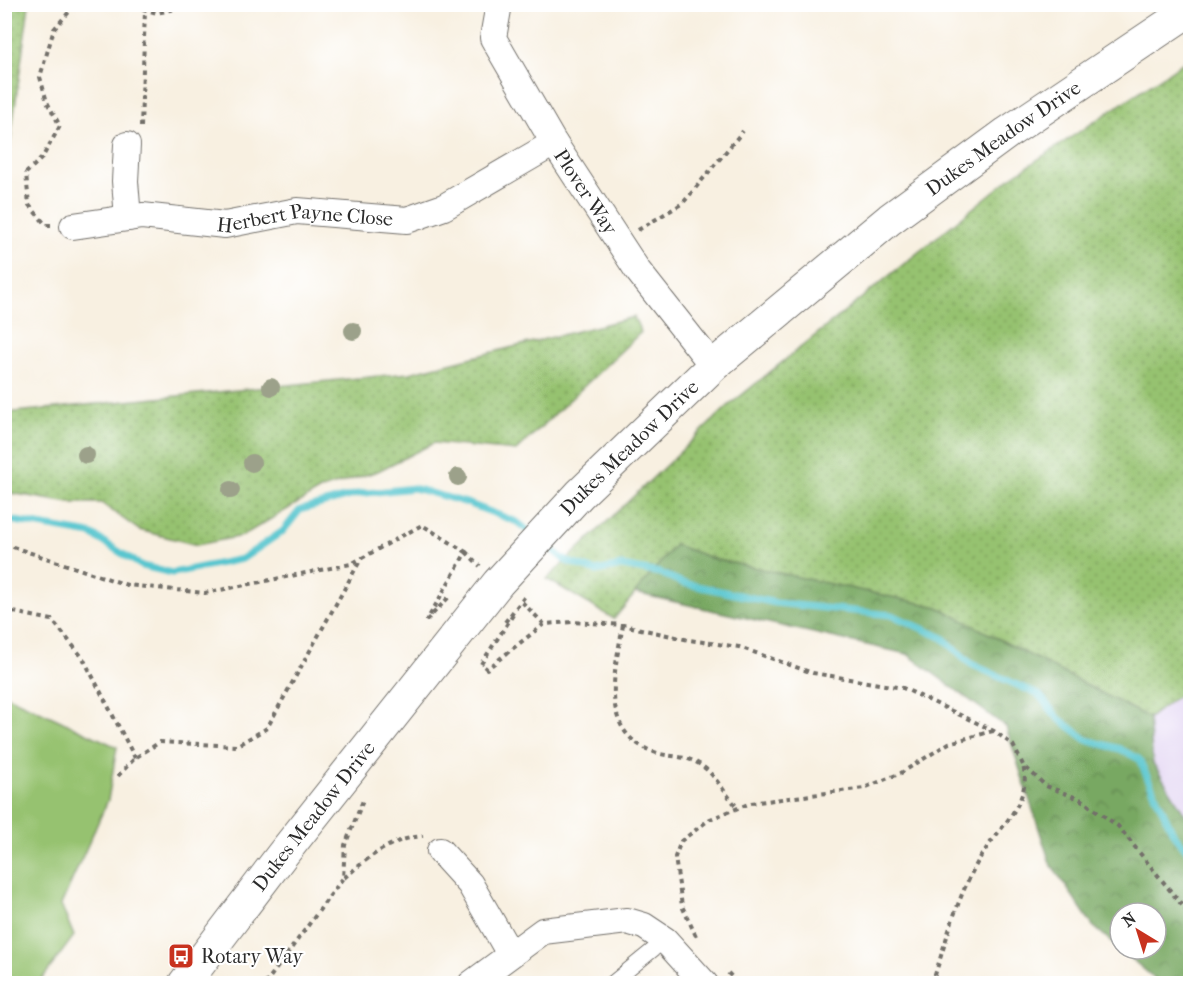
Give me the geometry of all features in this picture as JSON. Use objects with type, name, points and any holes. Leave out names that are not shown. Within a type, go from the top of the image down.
[{"type":"street","name":"Plover Way","points":[[499,4],[493,38],[554,143],[638,271],[713,366]]},
{"type":"street","name":"Dukes Meadow Drive","points":[[184,984],[282,855],[500,583],[580,494],[713,366],[930,188],[1186,12]]},
{"type":"street","name":"Herbert Payne Close","points":[[73,226],[142,216],[225,225],[297,211],[407,220],[444,207],[554,143]]},
{"type":"street","points":[[126,145],[128,218]]},
{"type":"street","points":[[440,850],[470,884],[510,954]]},
{"type":"street","points":[[471,984],[543,932],[588,924],[627,921],[644,926],[714,976]]},
{"type":"lane","points":[[610,984],[664,940]]},
{"type":"path","points":[[73,226],[46,225],[29,206],[26,173],[42,158],[60,126],[47,102],[40,77],[54,29],[76,4]]},
{"type":"path","points":[[125,4],[157,13],[198,4]]},
{"type":"path","points":[[126,145],[141,144],[145,10]]},
{"type":"path","points":[[619,241],[683,203],[743,131]]},
{"type":"path","points":[[4,544],[127,585],[205,593],[351,564],[422,525],[466,552],[544,624]]},
{"type":"path","points":[[457,589],[427,620],[466,552]]},
{"type":"path","points":[[118,776],[135,758],[160,742],[236,746],[267,728],[362,557]]},
{"type":"path","points":[[500,583],[481,664],[487,669],[544,624],[573,622],[623,625],[689,640],[739,648],[813,673],[903,688],[994,731],[1013,745],[1023,765],[1027,780],[1022,797],[979,859],[958,907],[932,984]]},
{"type":"path","points":[[491,638],[500,583]]},
{"type":"path","points":[[4,610],[52,620],[83,658],[135,758]]},
{"type":"path","points":[[623,625],[614,678],[614,711],[626,735],[655,752],[681,755],[705,769],[738,808]]},
{"type":"path","points":[[697,938],[682,906],[675,856],[681,841],[710,819],[751,803],[864,789],[901,773],[949,743],[994,731]]},
{"type":"path","points":[[1023,765],[1046,786],[1080,799],[1118,826],[1191,915]]},
{"type":"path","points":[[344,878],[345,845],[366,793]]},
{"type":"path","points":[[265,984],[344,878],[376,853],[402,838],[424,836],[440,850]]},
{"type":"path","points":[[714,976],[739,984]]},
{"type":"shaded area","points":[[1190,686],[1190,822],[1153,763],[1149,718]]},
{"type":"green space","points":[[4,5],[29,5],[5,180]]},
{"type":"green space","points":[[1190,58],[1190,686],[1149,718],[938,607],[714,559],[675,545],[614,619],[547,579],[728,406],[1010,178]]},
{"type":"green space","points":[[634,317],[641,332],[516,451],[434,443],[378,471],[322,489],[242,536],[197,545],[139,530],[101,503],[69,503],[5,492],[5,413],[409,373]]},
{"type":"green space","points":[[675,545],[714,559],[938,607],[1149,718],[1153,763],[1190,822],[1190,983],[1154,983],[1155,979],[1134,961],[1168,961],[1168,901],[1108,901],[1108,939],[1093,926],[1050,863],[1006,727],[907,654],[635,593]]},
{"type":"green space","points":[[5,695],[117,747],[108,800],[61,905],[74,936],[39,983],[5,983]]},
{"type":"waterway","points":[[4,519],[91,534],[142,566],[172,573],[242,559],[283,531],[300,510],[357,494],[414,488],[467,503],[517,522],[531,533]]},
{"type":"waterway","points":[[545,544],[566,561],[596,571],[622,566],[660,573],[683,583],[776,603],[892,615],[943,638],[971,664],[1039,695],[1058,718],[1087,740],[1120,749],[1139,759],[1173,833],[1190,854]]},
{"type":"place","name":"Rotary Way","points":[[181,956]]}]
